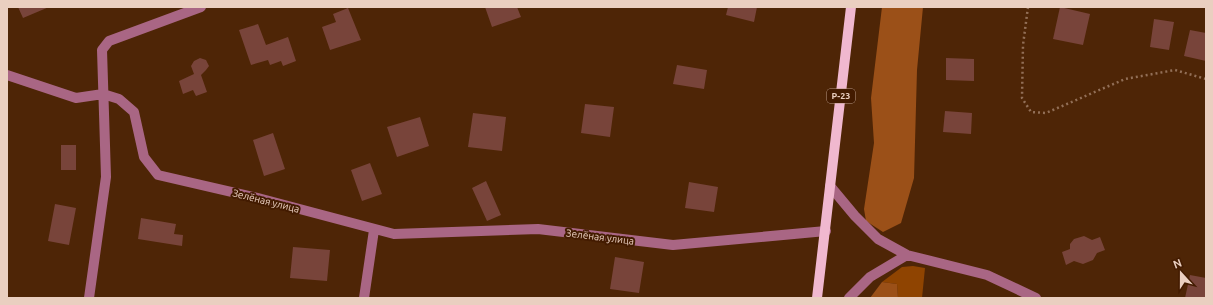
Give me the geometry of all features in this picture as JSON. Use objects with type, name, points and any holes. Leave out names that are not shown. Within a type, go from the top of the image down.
[{"type":"main road","name":"Р-23","points":[[817,298],[851,7]]},
{"type":"street","points":[[89,298],[106,177],[102,50],[109,41],[201,7]]},
{"type":"street","points":[[7,75],[76,98],[103,94]]},
{"type":"street","name":"Зелёная улица","points":[[103,94],[119,99],[134,112],[144,157],[158,175],[258,198],[374,230],[394,234],[538,229],[673,246],[826,231]]},
{"type":"street","points":[[830,186],[855,216],[878,239],[907,256],[986,275],[1036,298]]},
{"type":"street","points":[[364,298],[374,230]]},
{"type":"street","points":[[849,298],[870,277],[907,256]]},
{"type":"path","points":[[1028,7],[1023,45],[1022,98],[1031,112],[1046,113],[1125,79],[1175,70],[1206,79]]},
{"type":"shaded area","points":[[882,7],[923,7],[917,70],[914,178],[901,223],[883,232],[866,221],[864,209],[874,143],[871,98]]},
{"type":"shaded area","points":[[913,266],[925,268],[922,298],[898,298],[897,284],[882,282],[902,267]]},
{"type":"shaded area","points":[[882,282],[897,284],[898,298],[870,298]]},
{"type":"building","points":[[18,7],[49,7],[23,18]]},
{"type":"building","points":[[485,7],[517,7],[521,17],[492,27]]},
{"type":"building","points":[[728,7],[757,7],[754,22],[726,15]]},
{"type":"building","points":[[1060,7],[1090,14],[1083,45],[1053,39]]},
{"type":"building","points":[[348,8],[361,40],[330,50],[322,27],[336,22],[333,14]]},
{"type":"building","points":[[1154,19],[1174,22],[1169,50],[1150,47]]},
{"type":"building","points":[[258,24],[266,45],[288,37],[296,61],[283,66],[281,61],[270,65],[268,60],[251,65],[239,30]]},
{"type":"building","points":[[1190,30],[1206,33],[1206,61],[1184,56]]},
{"type":"building","points":[[200,58],[206,60],[209,66],[201,75],[207,92],[196,96],[193,90],[183,94],[179,81],[194,74],[191,66],[194,61]]},
{"type":"building","points":[[946,58],[974,59],[974,81],[946,80]]},
{"type":"building","points":[[677,65],[707,70],[704,89],[673,84]]},
{"type":"building","points":[[585,104],[614,107],[610,137],[581,133]]},
{"type":"building","points":[[945,111],[972,113],[971,134],[943,132]]},
{"type":"building","points":[[473,113],[506,117],[502,151],[468,147]]},
{"type":"building","points":[[420,117],[429,146],[397,157],[387,127]]},
{"type":"building","points":[[273,133],[285,169],[264,176],[253,140]]},
{"type":"building","points":[[61,145],[76,145],[76,170],[61,170]]},
{"type":"building","points":[[370,163],[382,194],[362,201],[351,170]]},
{"type":"building","points":[[486,181],[501,215],[487,221],[472,188]]},
{"type":"building","points":[[689,182],[718,187],[714,212],[685,208]]},
{"type":"building","points":[[55,204],[76,208],[69,245],[48,241]]},
{"type":"building","points":[[141,218],[176,224],[174,234],[183,235],[182,246],[138,239]]},
{"type":"building","points":[[1084,236],[1092,240],[1100,237],[1105,250],[1097,253],[1093,260],[1083,264],[1074,261],[1066,265],[1062,252],[1070,249],[1070,244],[1074,239]]},
{"type":"building","points":[[293,247],[330,250],[327,281],[290,278]]},
{"type":"building","points":[[615,257],[644,262],[639,293],[610,289]]},
{"type":"building","points":[[1190,275],[1206,278],[1206,298],[1185,298]]}]
